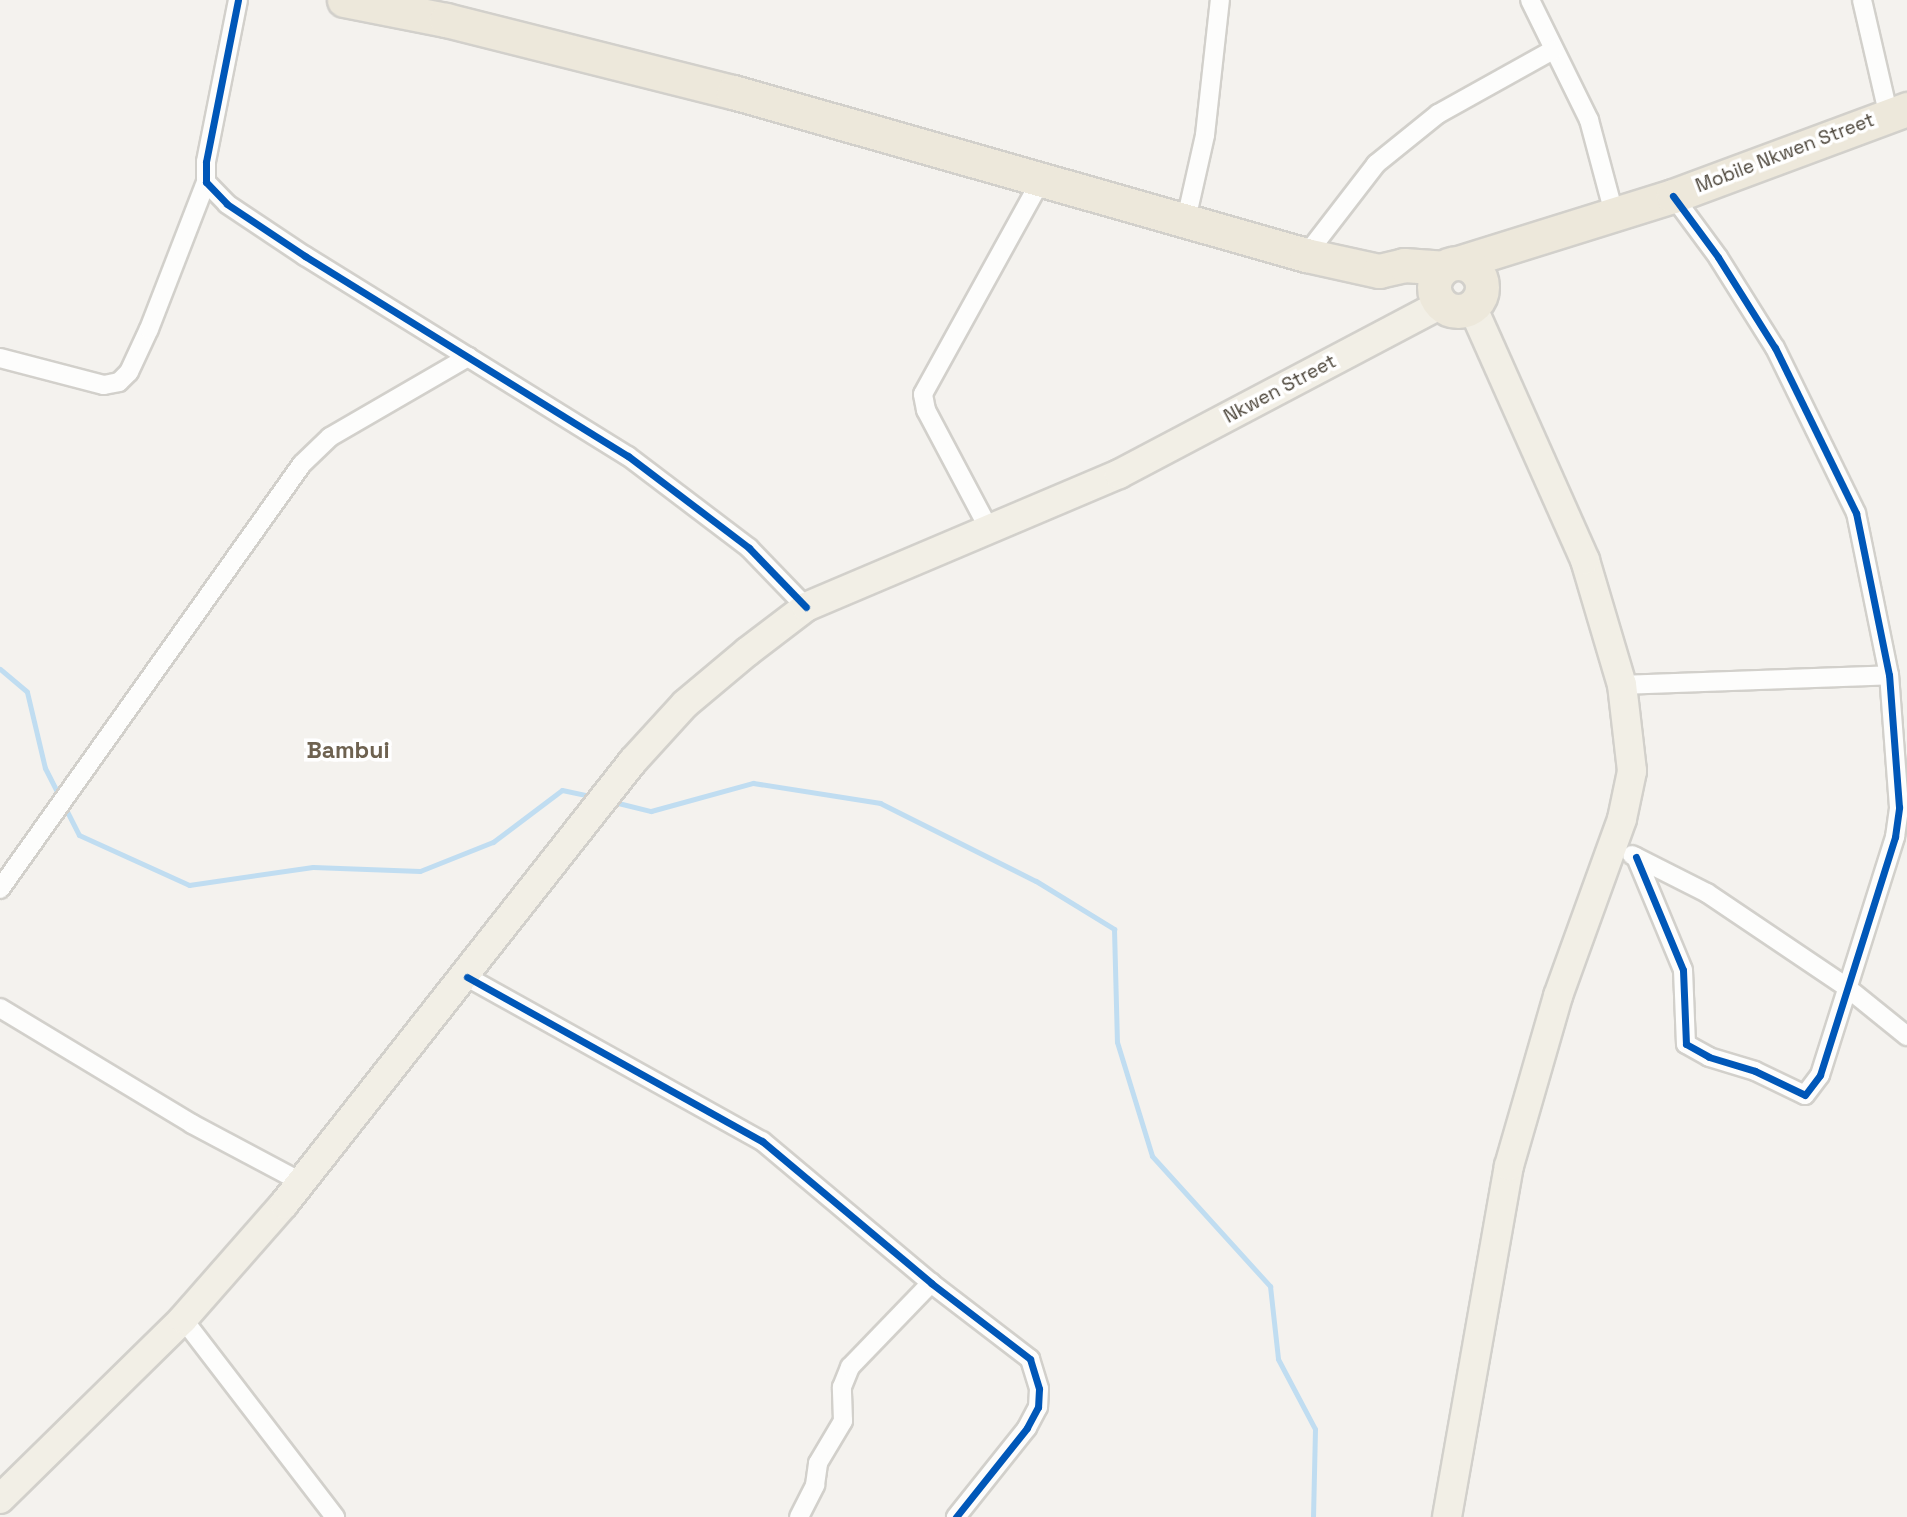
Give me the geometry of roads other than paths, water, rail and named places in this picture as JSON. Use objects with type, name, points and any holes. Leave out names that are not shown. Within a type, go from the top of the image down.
[{"type":"highway","points":[[344,0],[446,20],[733,92],[1185,224],[1379,271],[1395,283],[1455,288]]},
{"type":"highway","name":"Mobile Nkwen Street","points":[[1455,288],[1555,233],[1673,196],[1898,111]]},
{"type":"main road","name":"Nkwen Street","points":[[0,1499],[183,1319],[303,1183],[650,742],[685,704],[806,607],[1119,474],[1455,288]]},
{"type":"main road","points":[[1447,1517],[1509,1166],[1558,996],[1625,851],[1632,771],[1622,685],[1585,561],[1455,288]]},
{"type":"street","points":[[0,358],[104,385],[119,382],[129,372],[149,329],[206,182],[206,162],[238,0]]},
{"type":"street","points":[[1185,224],[1205,135],[1220,0]]},
{"type":"street","points":[[1530,0],[1590,120],[1614,213]]},
{"type":"street","points":[[1862,0],[1898,111]]},
{"type":"street","points":[[1306,255],[1376,164],[1438,114],[1553,50]]},
{"type":"street","points":[[206,182],[227,204],[305,256],[628,456],[749,548],[806,607]]},
{"type":"street","points":[[989,530],[926,410],[923,394],[1040,182]]},
{"type":"street","points":[[1625,851],[1683,970],[1686,1044],[1693,1050],[1805,1095],[1821,1075],[1845,986],[1895,837],[1899,807],[1889,675],[1856,513],[1775,348],[1718,257],[1673,196]]},
{"type":"street","points":[[0,889],[302,464],[330,438],[468,357]]},
{"type":"street","points":[[1622,685],[1889,675]]},
{"type":"street","points":[[1625,851],[1707,893],[1845,986],[1907,1036]]},
{"type":"street","points":[[467,977],[762,1142],[932,1283],[1030,1359],[1040,1389],[1038,1407],[1027,1428],[956,1517]]},
{"type":"street","points":[[0,1008],[192,1124],[303,1183]]},
{"type":"street","points":[[799,1517],[815,1485],[818,1463],[844,1421],[842,1387],[850,1367],[932,1283]]},
{"type":"street","points":[[183,1319],[335,1517]]},
{"type":"waterway","points":[[0,669],[27,692],[45,768],[79,835],[189,885],[313,867],[420,871],[493,842],[562,790],[594,797]]},
{"type":"waterway","points":[[614,802],[651,811],[753,783],[880,803],[1036,881],[1114,929],[1117,1042],[1152,1156],[1270,1286],[1278,1359],[1315,1429],[1313,1517]]},
{"type":"district","name":"Bambui","points":[[348,750]]}]
